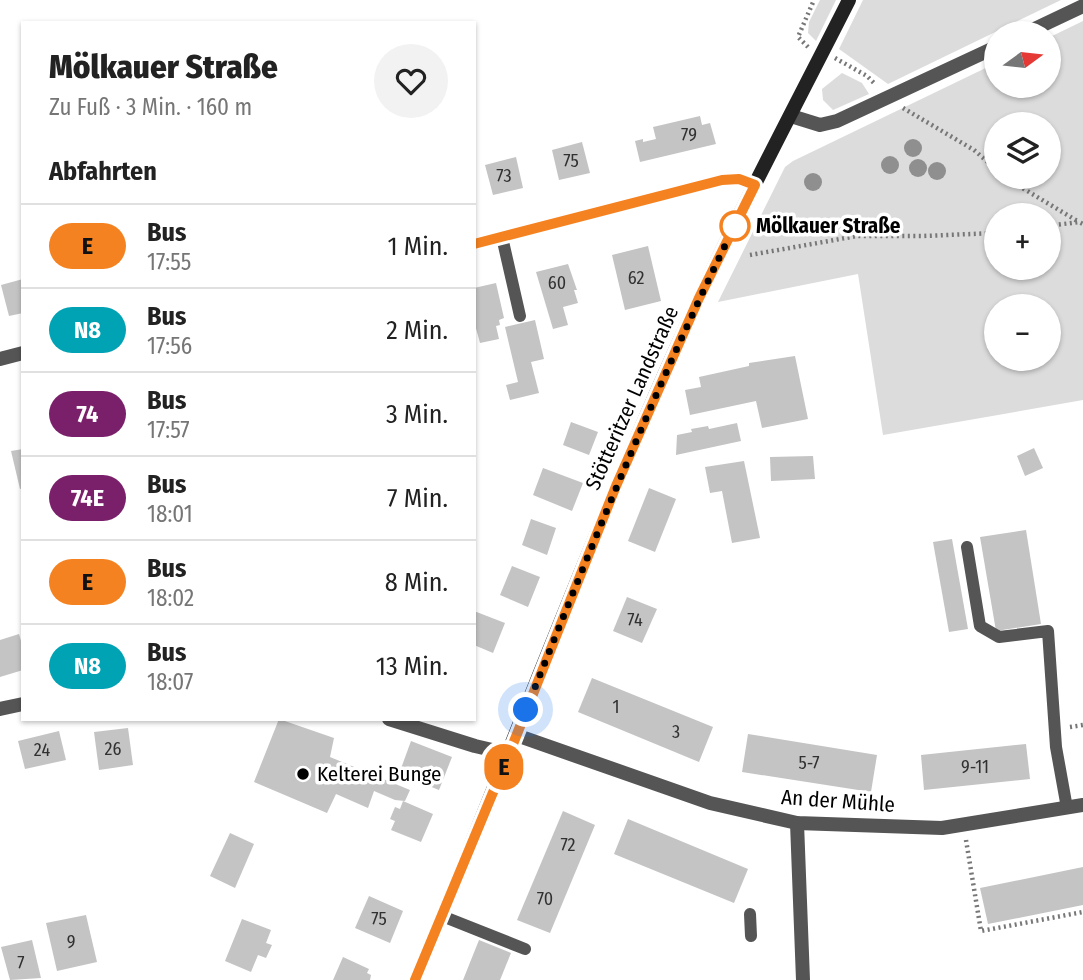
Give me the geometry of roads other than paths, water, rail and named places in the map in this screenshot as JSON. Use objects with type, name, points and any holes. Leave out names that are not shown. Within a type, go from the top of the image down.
[{"type":"main road","name":"Stötteritzer Landstraße","points":[[415,980],[616,486],[699,298],[849,0]]},
{"type":"street","points":[[1051,21],[1083,6]]},
{"type":"street","points":[[791,116],[820,125],[837,121],[984,53]]},
{"type":"street","points":[[476,243],[722,180],[739,179],[755,185]]},
{"type":"street","points":[[0,359],[21,354]]},
{"type":"street","points":[[0,709],[21,704]]},
{"type":"street","points":[[395,721],[509,754]]},
{"type":"street","name":"An der Mühle","points":[[516,735],[710,803],[797,823],[942,828],[1083,805]]},
{"type":"street","points":[[797,823],[803,980]]},
{"type":"lane","points":[[502,237],[520,316]]},
{"type":"lane","points":[[967,547],[980,626],[999,637],[1048,631],[1056,747],[1067,808]]},
{"type":"lane","points":[[750,914],[751,936]]},
{"type":"lane","points":[[442,916],[525,949]]},
{"type":"place","name":"Mölkauer Straße","points":[[735,226]]},
{"type":"place","name":"Kelterei Bunge","points":[[303,774]]}]
